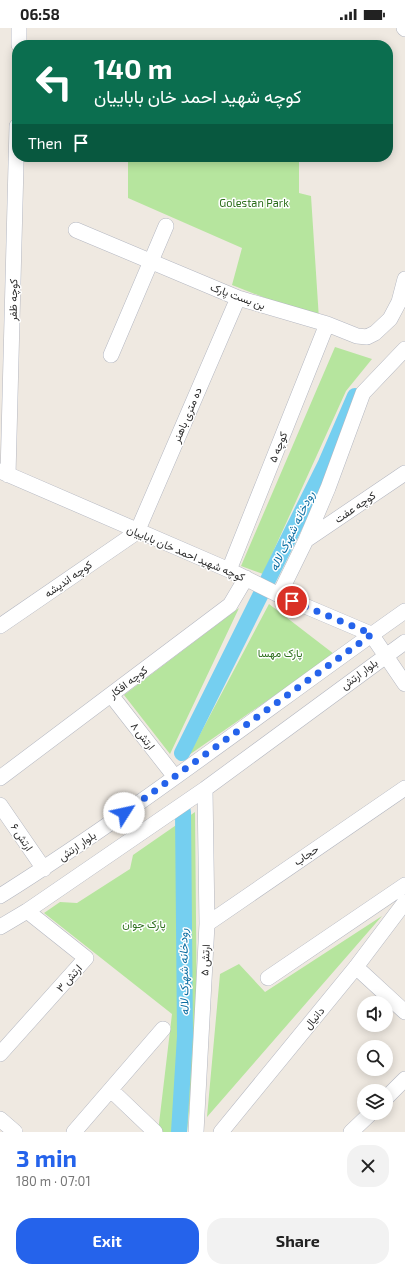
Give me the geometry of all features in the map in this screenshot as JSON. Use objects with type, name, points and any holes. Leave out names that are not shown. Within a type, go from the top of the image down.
[{"type":"street","points":[[19,40],[20,28]]},
{"type":"street","name":"کوچه ظفر","points":[[4,473],[16,162]]},
{"type":"street","points":[[111,355],[152,262],[166,226]]},
{"type":"street","name":"بن بست پارک","points":[[76,230],[238,298],[327,324],[358,336],[367,337],[375,333],[390,319],[398,302],[405,279]]},
{"type":"street","name":"ده متری باهنر","points":[[137,532],[238,298]]},
{"type":"street","name":"کوچه ۵","points":[[229,570],[327,324]]},
{"type":"street","points":[[275,593],[306,540],[328,488],[363,393],[405,349]]},
{"type":"street","name":"کوچه شهید احمد خان باباییان","points":[[4,473],[137,532],[229,570],[275,593],[372,634]]},
{"type":"street","name":"کوچه عفت","points":[[306,540],[405,473]]},
{"type":"street","name":"کوچه اندیشه","points":[[0,626],[137,532]]},
{"type":"street","name":"کوچه افکار","points":[[0,778],[230,605],[249,580]]},
{"type":"street","name":"بلوار ارتش","points":[[0,896],[44,869],[175,777],[405,611]]},
{"type":"street","points":[[372,634],[405,684]]},
{"type":"street","name":"بلوار ارتش","points":[[0,927],[27,911],[205,789],[386,654],[405,642]]},
{"type":"street","name":"ارتش ۸","points":[[112,695],[175,777]]},
{"type":"street","name":"حجاب","points":[[207,924],[405,788]]},
{"type":"street","name":"ارتش ۵","points":[[196,1132],[207,924],[205,789]]},
{"type":"street","name":"ارتش ۶","points":[[0,805],[44,869]]},
{"type":"street","points":[[268,978],[405,885]]},
{"type":"street","name":"دانیال","points":[[220,1132],[356,967],[405,902]]},
{"type":"street","name":"ارتش ۳","points":[[0,1054],[86,958],[27,911]]},
{"type":"street","points":[[356,967],[405,1012]]},
{"type":"street","points":[[74,1132],[163,1029]]},
{"type":"street","points":[[393,1091],[405,1079]]},
{"type":"street","points":[[111,1090],[155,1132]]},
{"type":"street","points":[[0,1119],[15,1132]]},
{"type":"street","points":[[351,1132],[363,1120]]},
{"type":"green space","name":"Golestan Park","points":[[128,162],[299,162],[299,193],[311,196],[319,319],[232,285],[242,248],[128,198]]},
{"type":"green space","points":[[335,347],[372,359],[346,391],[263,574],[241,566]]},
{"type":"green space","name":"پارک مهسا","points":[[269,604],[334,654],[189,755]]},
{"type":"green space","points":[[239,608],[170,754],[124,695]]},
{"type":"green space","name":"پارک جوان","points":[[195,812],[197,1024],[187,1132],[158,1132],[172,1014],[44,913],[60,902],[77,903],[130,869],[133,855]]},
{"type":"green space","points":[[382,916],[207,1117],[220,974],[239,964],[265,992]]},
{"type":"waterway","name":"رودخانه شهرک لاله","points":[[182,753],[326,463],[355,396]]},
{"type":"waterway","name":"رودخانه شهرک لاله","points":[[179,1132],[185,1036],[183,812]]},
{"type":"route","points":[[124,813],[372,634],[292,601]]}]
